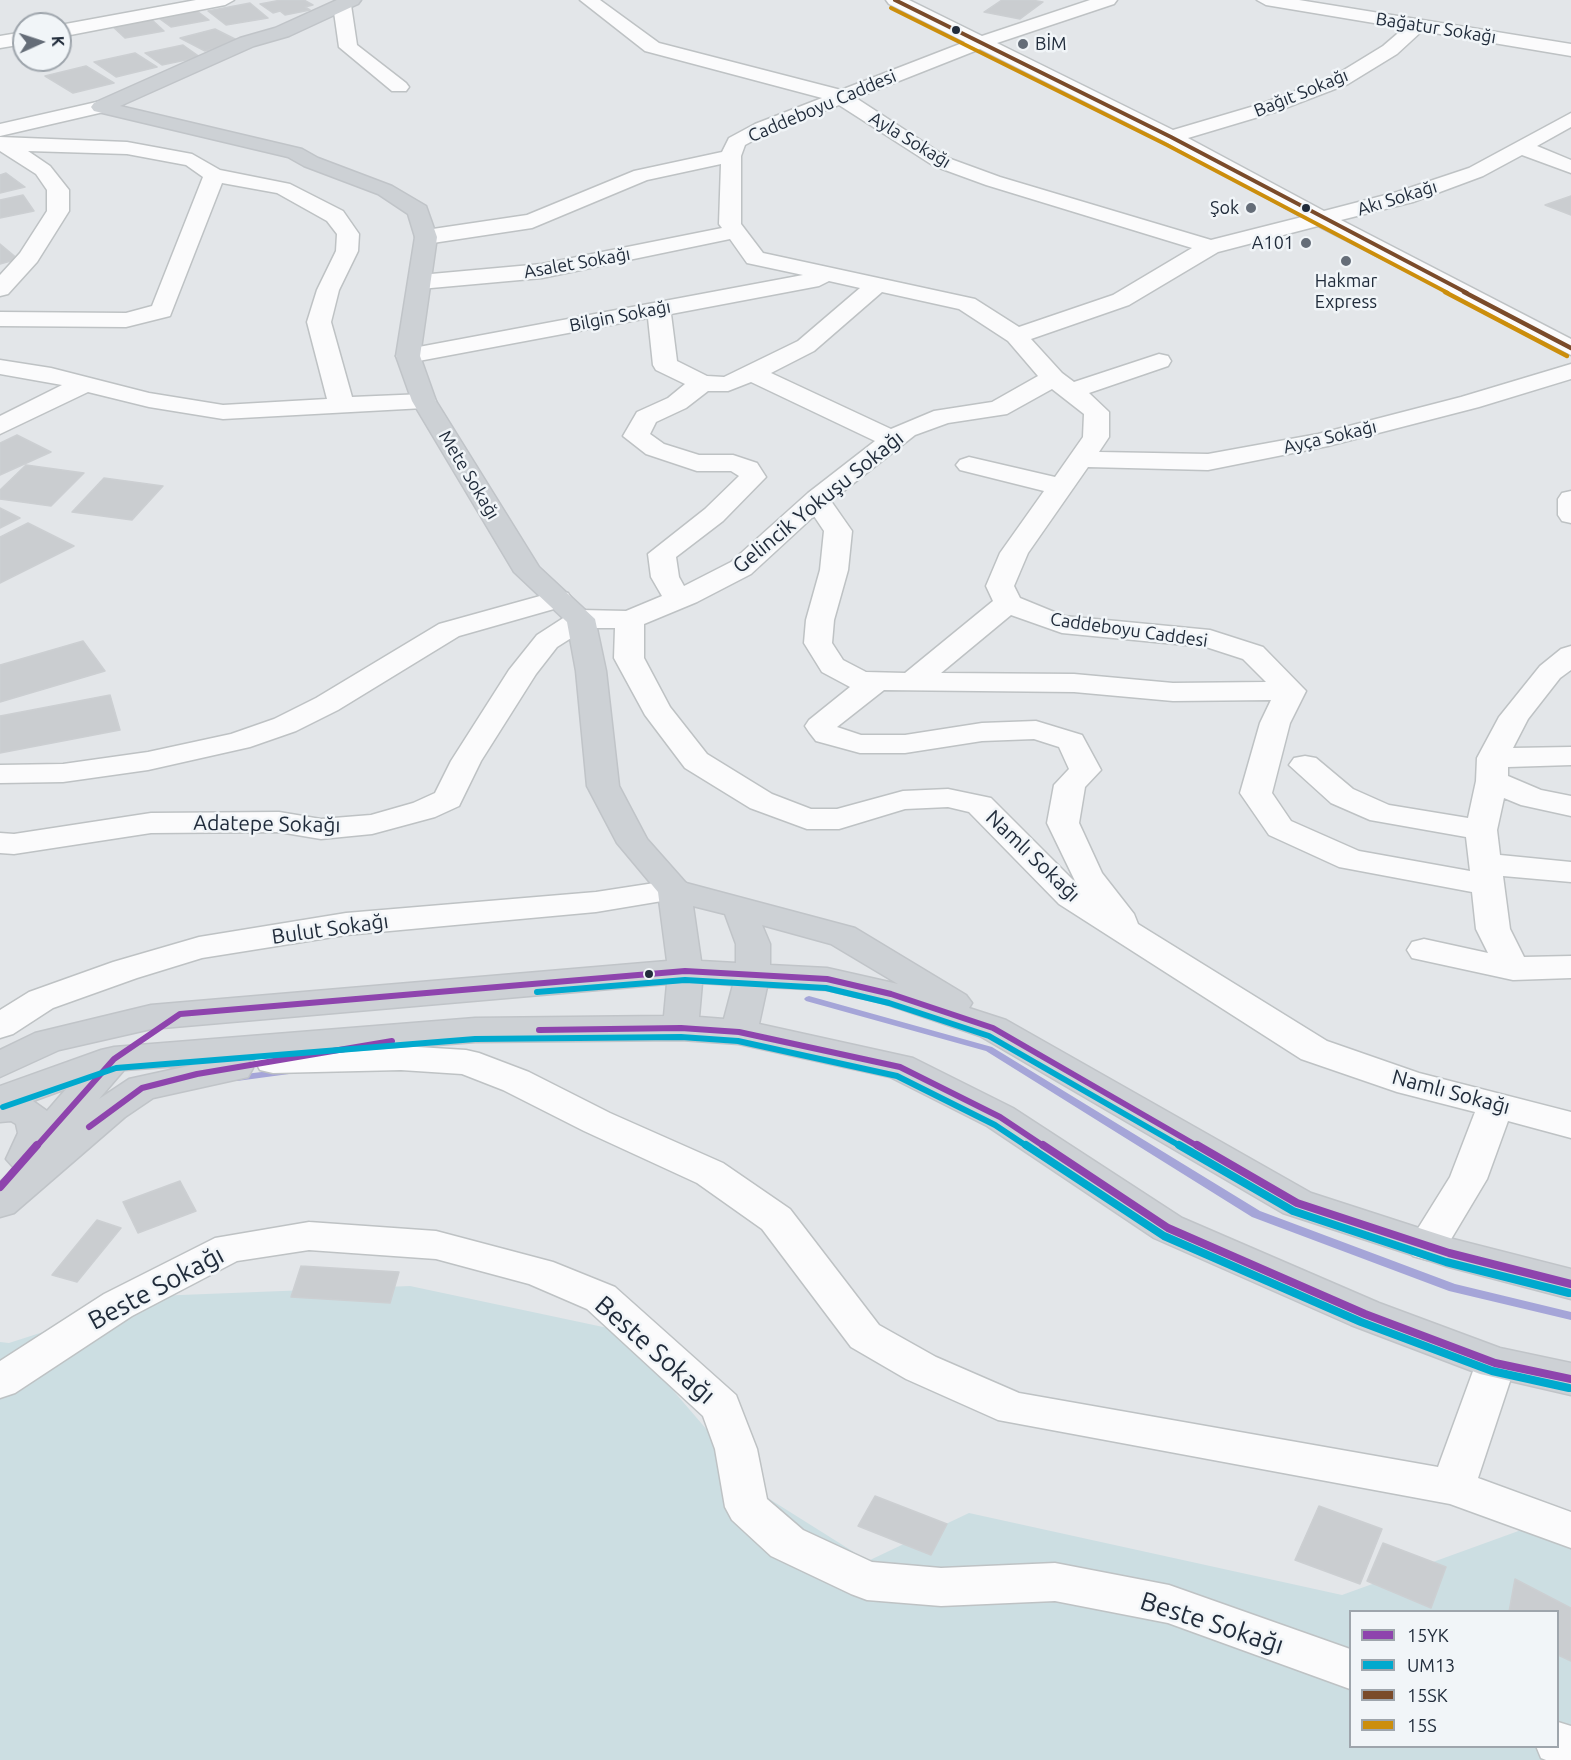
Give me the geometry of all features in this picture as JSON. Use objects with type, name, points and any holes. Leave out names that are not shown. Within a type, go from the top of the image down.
[{"type":"main road","points":[[101,107],[247,42],[282,32],[347,2]]},
{"type":"main road","name":"Mete Sokağı","points":[[101,107],[295,153],[311,162],[385,190],[418,211],[426,237],[408,356],[423,401],[528,572],[569,609]]},
{"type":"main road","points":[[569,609],[591,671],[603,786],[633,843],[675,890],[843,936],[918,979],[993,1028],[1297,1203],[1427,1246],[1571,1284]]},
{"type":"main road","points":[[675,890],[685,971],[681,1028]]},
{"type":"main road","points":[[739,908],[753,944],[753,974],[739,1032]]},
{"type":"main road","points":[[0,1065],[48,1041],[151,1017],[685,971],[826,979],[891,994],[993,1028]]},
{"type":"main road","points":[[0,1187],[114,1059],[180,1014]]},
{"type":"main road","points":[[0,1099],[114,1059],[475,1030],[681,1028],[739,1032],[900,1067],[1000,1117],[1168,1228],[1365,1314],[1495,1363],[1571,1379]]},
{"type":"main road","points":[[0,1203],[112,1108],[142,1088],[197,1074],[435,1033]]},
{"type":"main road","points":[[0,1109],[17,1108],[32,1117],[37,1133],[32,1152]]},
{"type":"street","points":[[72,29],[225,0]]},
{"type":"street","name":"Ayla Sokağı","points":[[589,0],[652,47],[839,96],[941,162],[993,182],[1210,247]]},
{"type":"street","points":[[895,0],[1172,137],[1322,219],[1571,348]]},
{"type":"street","name":"Caddeboyu Caddesi","points":[[734,232],[730,224],[731,156],[736,142],[762,128],[839,96],[980,43],[1108,0]]},
{"type":"street","name":"Bağatur Sokağı","points":[[1266,0],[1571,50]]},
{"type":"street","points":[[347,2],[348,47],[399,87]]},
{"type":"street","name":"Bağıt Sokağı","points":[[1172,137],[1268,108],[1341,80],[1390,50],[1418,25]]},
{"type":"street","points":[[1,139],[101,107]]},
{"type":"street","name":"Akı Sokağı","points":[[1016,336],[1121,300],[1210,247],[1405,196],[1476,172],[1523,148],[1571,119]]},
{"type":"street","points":[[1,139],[127,148],[192,160],[214,175],[283,188],[335,216],[348,234],[347,251],[328,290],[319,322],[333,367],[341,405]]},
{"type":"street","points":[[1,139],[43,170],[58,190],[58,211],[29,257],[4,282]]},
{"type":"street","points":[[1523,148],[1571,167]]},
{"type":"street","points":[[426,237],[532,221],[641,175],[731,156]]},
{"type":"street","points":[[0,319],[126,320],[162,311],[214,175]]},
{"type":"street","points":[[734,232],[755,258],[833,276],[879,283],[967,304],[1016,336],[1063,385],[1097,412],[1096,437],[1014,553],[1000,586],[1008,603],[914,680]]},
{"type":"street","name":"Asalet Sokağı","points":[[420,282],[542,272],[734,232]]},
{"type":"street","name":"Bilgin Sokağı","points":[[408,356],[833,276]]},
{"type":"street","points":[[659,309],[665,365],[702,383],[728,384],[806,346],[879,283]]},
{"type":"street","name":"Gelincik Yokuşu Sokağı","points":[[0,774],[63,773],[137,763],[239,741],[285,725],[327,704],[449,630],[569,609],[630,620],[678,600],[741,568],[817,499],[906,430],[943,416],[998,409],[1063,385],[1160,362]]},
{"type":"street","points":[[0,367],[51,375],[82,385],[149,400],[222,412],[423,401]]},
{"type":"street","name":"Ayça Sokağı","points":[[1082,459],[1208,462],[1319,441],[1470,402],[1571,371]]},
{"type":"street","points":[[752,374],[893,440]]},
{"type":"street","points":[[678,600],[665,577],[662,554],[714,515],[753,477],[748,468],[733,463],[698,463],[655,449],[636,436],[646,417],[677,403],[702,383]]},
{"type":"street","points":[[0,426],[82,385]]},
{"type":"street","points":[[969,465],[1029,481],[1063,486]]},
{"type":"street","points":[[817,499],[838,531],[834,570],[820,620],[818,643],[832,666],[860,681],[1074,683],[1173,692],[1291,691],[1275,723],[1256,793],[1280,828],[1350,860],[1486,874],[1571,872]]},
{"type":"street","points":[[1571,499],[1571,515]]},
{"type":"street","name":"Caddeboyu Caddesi","points":[[1008,603],[1035,616],[1062,624],[1210,639],[1253,653],[1291,691]]},
{"type":"street","name":"Adatepe Sokağı","points":[[0,843],[14,844],[151,823],[279,822],[321,829],[372,824],[424,810],[448,799],[466,761],[524,670],[569,609]]},
{"type":"street","name":"Namlı Sokağı","points":[[630,620],[629,658],[656,709],[696,761],[761,801],[807,819],[839,819],[903,800],[948,798],[980,805],[1071,897],[1135,940],[1314,1050],[1410,1083],[1571,1125]]},
{"type":"street","points":[[1513,969],[1493,929],[1481,830],[1492,770],[1514,717],[1550,672],[1571,655]]},
{"type":"street","points":[[878,680],[820,726],[827,735],[860,744],[905,744],[982,732],[1036,730],[1071,741],[1085,770],[1070,785],[1063,823],[1088,875],[1135,940]]},
{"type":"street","points":[[1492,770],[1571,756]]},
{"type":"street","points":[[1305,765],[1342,796],[1381,813],[1481,830]]},
{"type":"street","points":[[1492,770],[1532,798],[1571,806]]},
{"type":"street","name":"Bulut Sokağı","points":[[0,1026],[40,1000],[125,970],[199,948],[346,924],[596,902],[675,890]]},
{"type":"street","points":[[1424,950],[1513,969],[1571,967]]},
{"type":"street","points":[[273,1061],[401,1058],[466,1062],[516,1081],[597,1122],[710,1173],[776,1219],[864,1336],[921,1368],[1013,1408],[1453,1487],[1571,1530]]},
{"type":"street","points":[[1427,1246],[1468,1179],[1496,1105]]},
{"type":"street","name":"Beste Sokağı","points":[[0,1382],[118,1305],[229,1248],[309,1236],[436,1245],[539,1272],[601,1298],[721,1407],[736,1449],[747,1507],[787,1543],[867,1581],[941,1587],[1055,1582],[1169,1604],[1349,1669]]},
{"type":"street","points":[[1453,1487],[1495,1363]]},
{"type":"shaded area","points":[[410,1286],[622,1331],[763,1495],[868,1561],[969,1513],[1342,1595],[1535,1525],[1571,1538],[1571,1760],[0,1760],[0,1342],[9,1343],[155,1296]]},
{"type":"building","points":[[281,0],[304,0],[313,5],[305,7],[310,10],[285,15],[280,11],[273,13],[260,4]]},
{"type":"building","points":[[1002,0],[1043,2],[1020,19],[984,12]]},
{"type":"building","points":[[250,3],[268,18],[226,25],[208,11]]},
{"type":"building","points":[[197,11],[209,20],[171,27],[160,19]]},
{"type":"building","points":[[150,18],[164,31],[125,38],[111,25]]},
{"type":"building","points":[[215,29],[241,42],[205,51],[180,38]]},
{"type":"building","points":[[183,45],[200,57],[162,65],[145,53]]},
{"type":"building","points":[[135,53],[157,67],[116,77],[94,62]]},
{"type":"building","points":[[86,66],[114,83],[73,93],[45,76],[72,72],[72,69]]},
{"type":"building","points":[[6,173],[25,187],[0,193],[0,175]]},
{"type":"building","points":[[23,195],[34,211],[0,218],[0,200]]},
{"type":"building","points":[[1571,196],[1571,215],[1545,205]]},
{"type":"building","points":[[0,244],[18,259],[0,264]]},
{"type":"building","points":[[17,435],[51,452],[0,475],[0,443]]},
{"type":"building","points":[[26,465],[84,473],[51,506],[0,499],[0,490]]},
{"type":"building","points":[[104,478],[163,486],[132,520],[72,512]]},
{"type":"building","points":[[0,508],[20,518],[0,528]]},
{"type":"building","points":[[28,523],[74,546],[0,583],[0,537]]},
{"type":"building","points":[[83,641],[105,671],[0,702],[0,665]]},
{"type":"building","points":[[110,695],[120,730],[0,753],[0,716]]},
{"type":"building","points":[[180,1181],[196,1211],[138,1233],[123,1202]]},
{"type":"building","points":[[97,1220],[121,1228],[77,1282],[52,1275]]},
{"type":"building","points":[[301,1266],[399,1272],[390,1303],[291,1297]]},
{"type":"building","points":[[875,1496],[947,1524],[931,1555],[858,1526]]},
{"type":"building","points":[[1319,1506],[1382,1529],[1360,1584],[1295,1560]]},
{"type":"building","points":[[1383,1543],[1446,1567],[1431,1608],[1367,1581]]},
{"type":"building","points":[[1515,1579],[1571,1608],[1571,1661],[1559,1655],[1559,1610],[1509,1610]]},
{"type":"waterway","points":[[809,999],[989,1049],[1256,1214],[1453,1288],[1571,1316]]},
{"type":"waterway","points":[[237,1078],[286,1072]]},
{"type":"transit line","name":"15SK","points":[[895,0],[1171,137],[1571,348]]},
{"type":"transit line","name":"15S","points":[[891,8],[1167,145],[1567,356]]},
{"type":"transit line","name":"15YK","points":[[0,1187],[114,1059],[180,1014],[685,971],[753,974],[827,979],[891,994],[993,1028],[1297,1203],[1449,1253],[1571,1284]]},
{"type":"transit line","name":"UM13","points":[[537,992],[685,980],[826,988],[889,1003],[989,1036],[1293,1211],[1446,1262],[1569,1293]]},
{"type":"transit line","name":"15YK","points":[[539,1030],[681,1028],[739,1032],[900,1067],[1000,1117],[1168,1228],[1365,1314],[1495,1363],[1571,1379]]},
{"type":"transit line","name":"UM13","points":[[3,1107],[116,1068],[475,1039],[681,1037],[738,1041],[897,1076],[995,1125],[1164,1236],[1361,1322],[1492,1371],[1569,1388]]},
{"type":"transit line","name":"15YK","points":[[89,1127],[142,1088],[197,1074],[392,1041]]},
{"type":"place","name":"BİM","points":[[1023,44]]},
{"type":"place","name":"Şok","points":[[1251,208]]},
{"type":"place","name":"A101","points":[[1306,243]]},
{"type":"place","name":"Hakmar Express","points":[[1346,261]]}]
